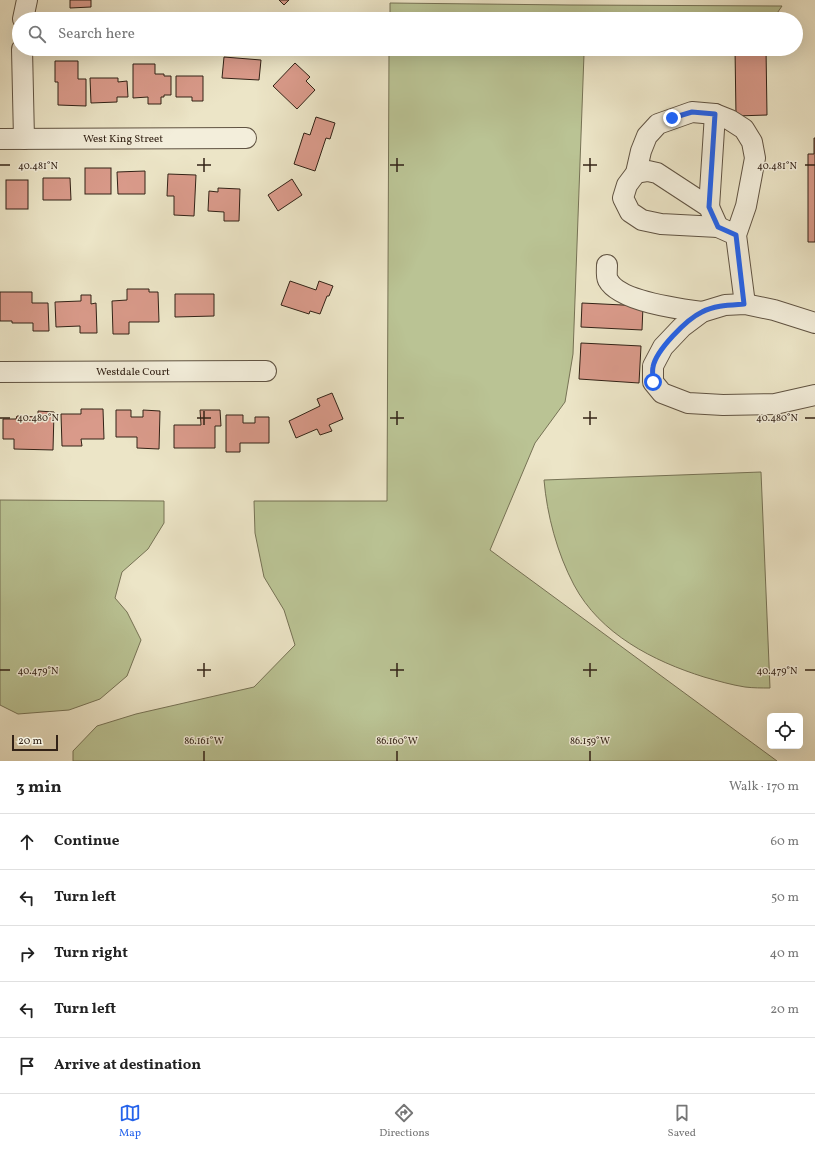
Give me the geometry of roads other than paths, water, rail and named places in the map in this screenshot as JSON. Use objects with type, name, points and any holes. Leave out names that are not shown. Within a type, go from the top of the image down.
[{"type":"street","points":[[24,12],[27,0]]},
{"type":"street","points":[[22,56],[24,139]]},
{"type":"street","points":[[736,235],[718,227],[661,224],[642,220],[630,212],[623,198],[627,185],[636,173],[640,151],[647,136],[658,124],[692,112],[715,114],[730,120],[744,129],[752,142],[755,158],[746,206],[736,235],[744,304]]},
{"type":"street","points":[[715,114],[709,207],[718,227]]},
{"type":"street","name":"West King Street","points":[[0,139],[246,138]]},
{"type":"street","points":[[636,173],[648,171],[657,173],[709,207]]},
{"type":"street","points":[[607,265],[607,278],[612,286],[624,294],[646,302],[702,312]]},
{"type":"street","points":[[815,322],[774,310],[744,304],[725,305],[702,312],[682,327],[663,347],[653,366],[653,382],[662,393],[688,403],[723,405],[775,404],[815,395]]},
{"type":"street","name":"Westdale Court","points":[[0,372],[266,371]]}]
